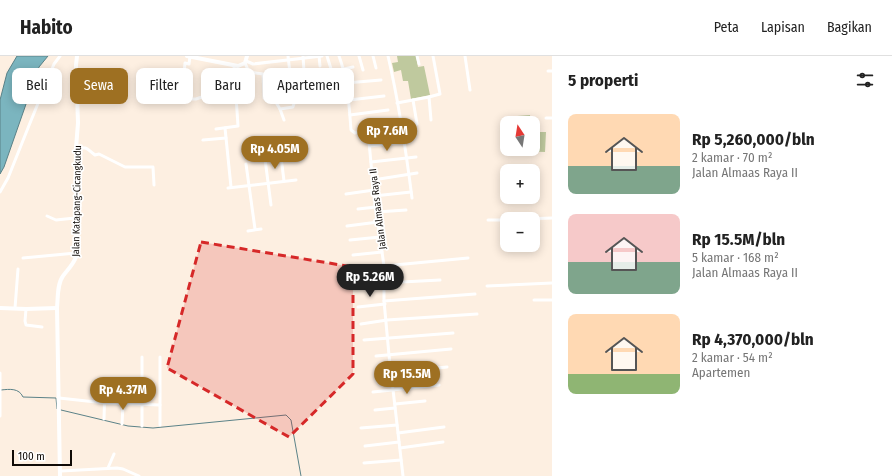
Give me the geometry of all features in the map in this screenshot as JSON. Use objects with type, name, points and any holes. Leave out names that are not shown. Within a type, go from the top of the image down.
[{"type":"street","points":[[0,192],[8,178],[54,64],[60,56]]},
{"type":"street","name":"Jalan Katapang-Cicangkudu","points":[[60,474],[57,308],[60,281],[62,276],[73,264],[76,257],[76,148],[78,124],[76,56]]},
{"type":"street","points":[[201,97],[184,99],[183,86],[185,63],[189,64],[188,56],[234,66],[242,66],[246,62]]},
{"type":"street","points":[[247,56],[246,62],[249,72],[263,74],[264,99],[274,99],[284,120]]},
{"type":"street","points":[[270,56],[271,62]]},
{"type":"street","points":[[246,62],[253,64],[288,58],[320,56],[320,66]]},
{"type":"street","points":[[327,56],[331,68]]},
{"type":"street","points":[[339,56],[344,68]]},
{"type":"street","points":[[359,56],[362,70]]},
{"type":"street","points":[[373,56],[376,68]]},
{"type":"street","points":[[388,56],[412,198]]},
{"type":"street","points":[[418,56],[419,64]]},
{"type":"street","points":[[397,103],[438,95],[440,93],[433,56]]},
{"type":"street","points":[[465,56],[470,90]]},
{"type":"street","points":[[303,57],[304,68]]},
{"type":"street","points":[[288,58],[289,68]]},
{"type":"street","points":[[216,129],[238,126],[234,66]]},
{"type":"street","points":[[348,68],[353,67]]},
{"type":"street","points":[[354,82],[381,80]]},
{"type":"street","points":[[354,99],[384,96]]},
{"type":"street","points":[[429,97],[431,120]]},
{"type":"street","points":[[413,100],[417,124]]},
{"type":"street","points":[[280,109],[292,107],[294,104]]},
{"type":"street","points":[[349,104],[353,132],[385,128]]},
{"type":"street","points":[[350,115],[388,110]]},
{"type":"street","points":[[546,118],[552,118]]},
{"type":"street","points":[[225,128],[229,187],[296,180]]},
{"type":"street","name":"Jalan Almaas Raya II","points":[[368,131],[374,196],[384,267],[383,285],[389,355],[403,476]]},
{"type":"street","points":[[202,140],[226,138]]},
{"type":"street","points":[[370,146],[403,142]]},
{"type":"street","points":[[76,148],[85,147],[95,154],[125,167],[153,167],[154,185]]},
{"type":"street","points":[[281,157],[284,181]]},
{"type":"street","points":[[371,162],[416,157]]},
{"type":"street","points":[[265,159],[271,205]]},
{"type":"street","points":[[246,164],[255,229]]},
{"type":"street","points":[[373,180],[417,173]]},
{"type":"street","points":[[346,194],[374,190]]},
{"type":"street","points":[[374,196],[411,192]]},
{"type":"street","points":[[358,209],[376,207]]},
{"type":"street","points":[[377,212],[406,210]]},
{"type":"street","points":[[47,216],[56,220],[75,218]]},
{"type":"street","points":[[540,218],[552,218]]},
{"type":"street","points":[[488,220],[500,220]]},
{"type":"street","points":[[347,226],[378,222]]},
{"type":"street","points":[[248,231],[261,229]]},
{"type":"street","points":[[350,240],[380,237]]},
{"type":"street","points":[[353,255],[382,252]]},
{"type":"street","points":[[23,258],[76,253]]},
{"type":"street","points":[[359,271],[468,258]]},
{"type":"street","points":[[15,308],[18,269]]},
{"type":"street","points":[[356,287],[440,280]]},
{"type":"street","points":[[487,286],[552,283]]},
{"type":"street","points":[[358,307],[385,302],[475,294]]},
{"type":"street","points":[[534,300],[552,300]]},
{"type":"street","points":[[0,308],[57,308]]},
{"type":"street","points":[[26,309],[26,325],[42,327]]},
{"type":"street","points":[[361,324],[387,320],[477,314]]},
{"type":"street","points":[[364,340],[453,334]]},
{"type":"street","points":[[376,356],[451,349]]},
{"type":"street","points":[[142,357],[142,426]]},
{"type":"street","points":[[160,357],[160,425]]},
{"type":"street","points":[[379,374],[447,367]]},
{"type":"street","points":[[0,373],[0,416]]},
{"type":"street","points":[[104,419],[105,383]]},
{"type":"street","points":[[373,392],[439,385]]},
{"type":"street","points":[[59,398],[104,403],[160,405]]},
{"type":"street","points":[[375,410],[425,401]]},
{"type":"street","points":[[122,424],[123,404]]},
{"type":"street","points":[[361,428],[397,425]]},
{"type":"street","points":[[398,433],[444,427]]},
{"type":"street","points":[[365,446],[399,442]]},
{"type":"street","points":[[400,448],[443,442]]},
{"type":"street","points":[[108,468],[114,454]]},
{"type":"street","points":[[364,462],[401,460]]},
{"type":"street","points":[[60,474],[108,468],[123,469],[138,476]]},
{"type":"highlighted area","points":[[201,242],[353,267],[353,374],[289,437],[167,368]]},
{"type":"green space","points":[[397,56],[416,56],[418,67],[424,66],[430,95],[411,99],[408,81],[403,81],[401,70],[394,72],[392,63],[398,62]]},
{"type":"green space","points":[[540,132],[546,132],[545,152],[540,152]]},
{"type":"water","points":[[17,56],[48,56],[39,68],[12,68],[12,104],[26,104],[4,167],[0,174],[0,100],[7,73]]},
{"type":"waterway","points":[[1,390],[11,389],[19,392],[23,397],[56,398],[58,410]]},
{"type":"waterway","points":[[61,410],[128,426],[153,428],[286,415],[291,420],[301,476]]}]
